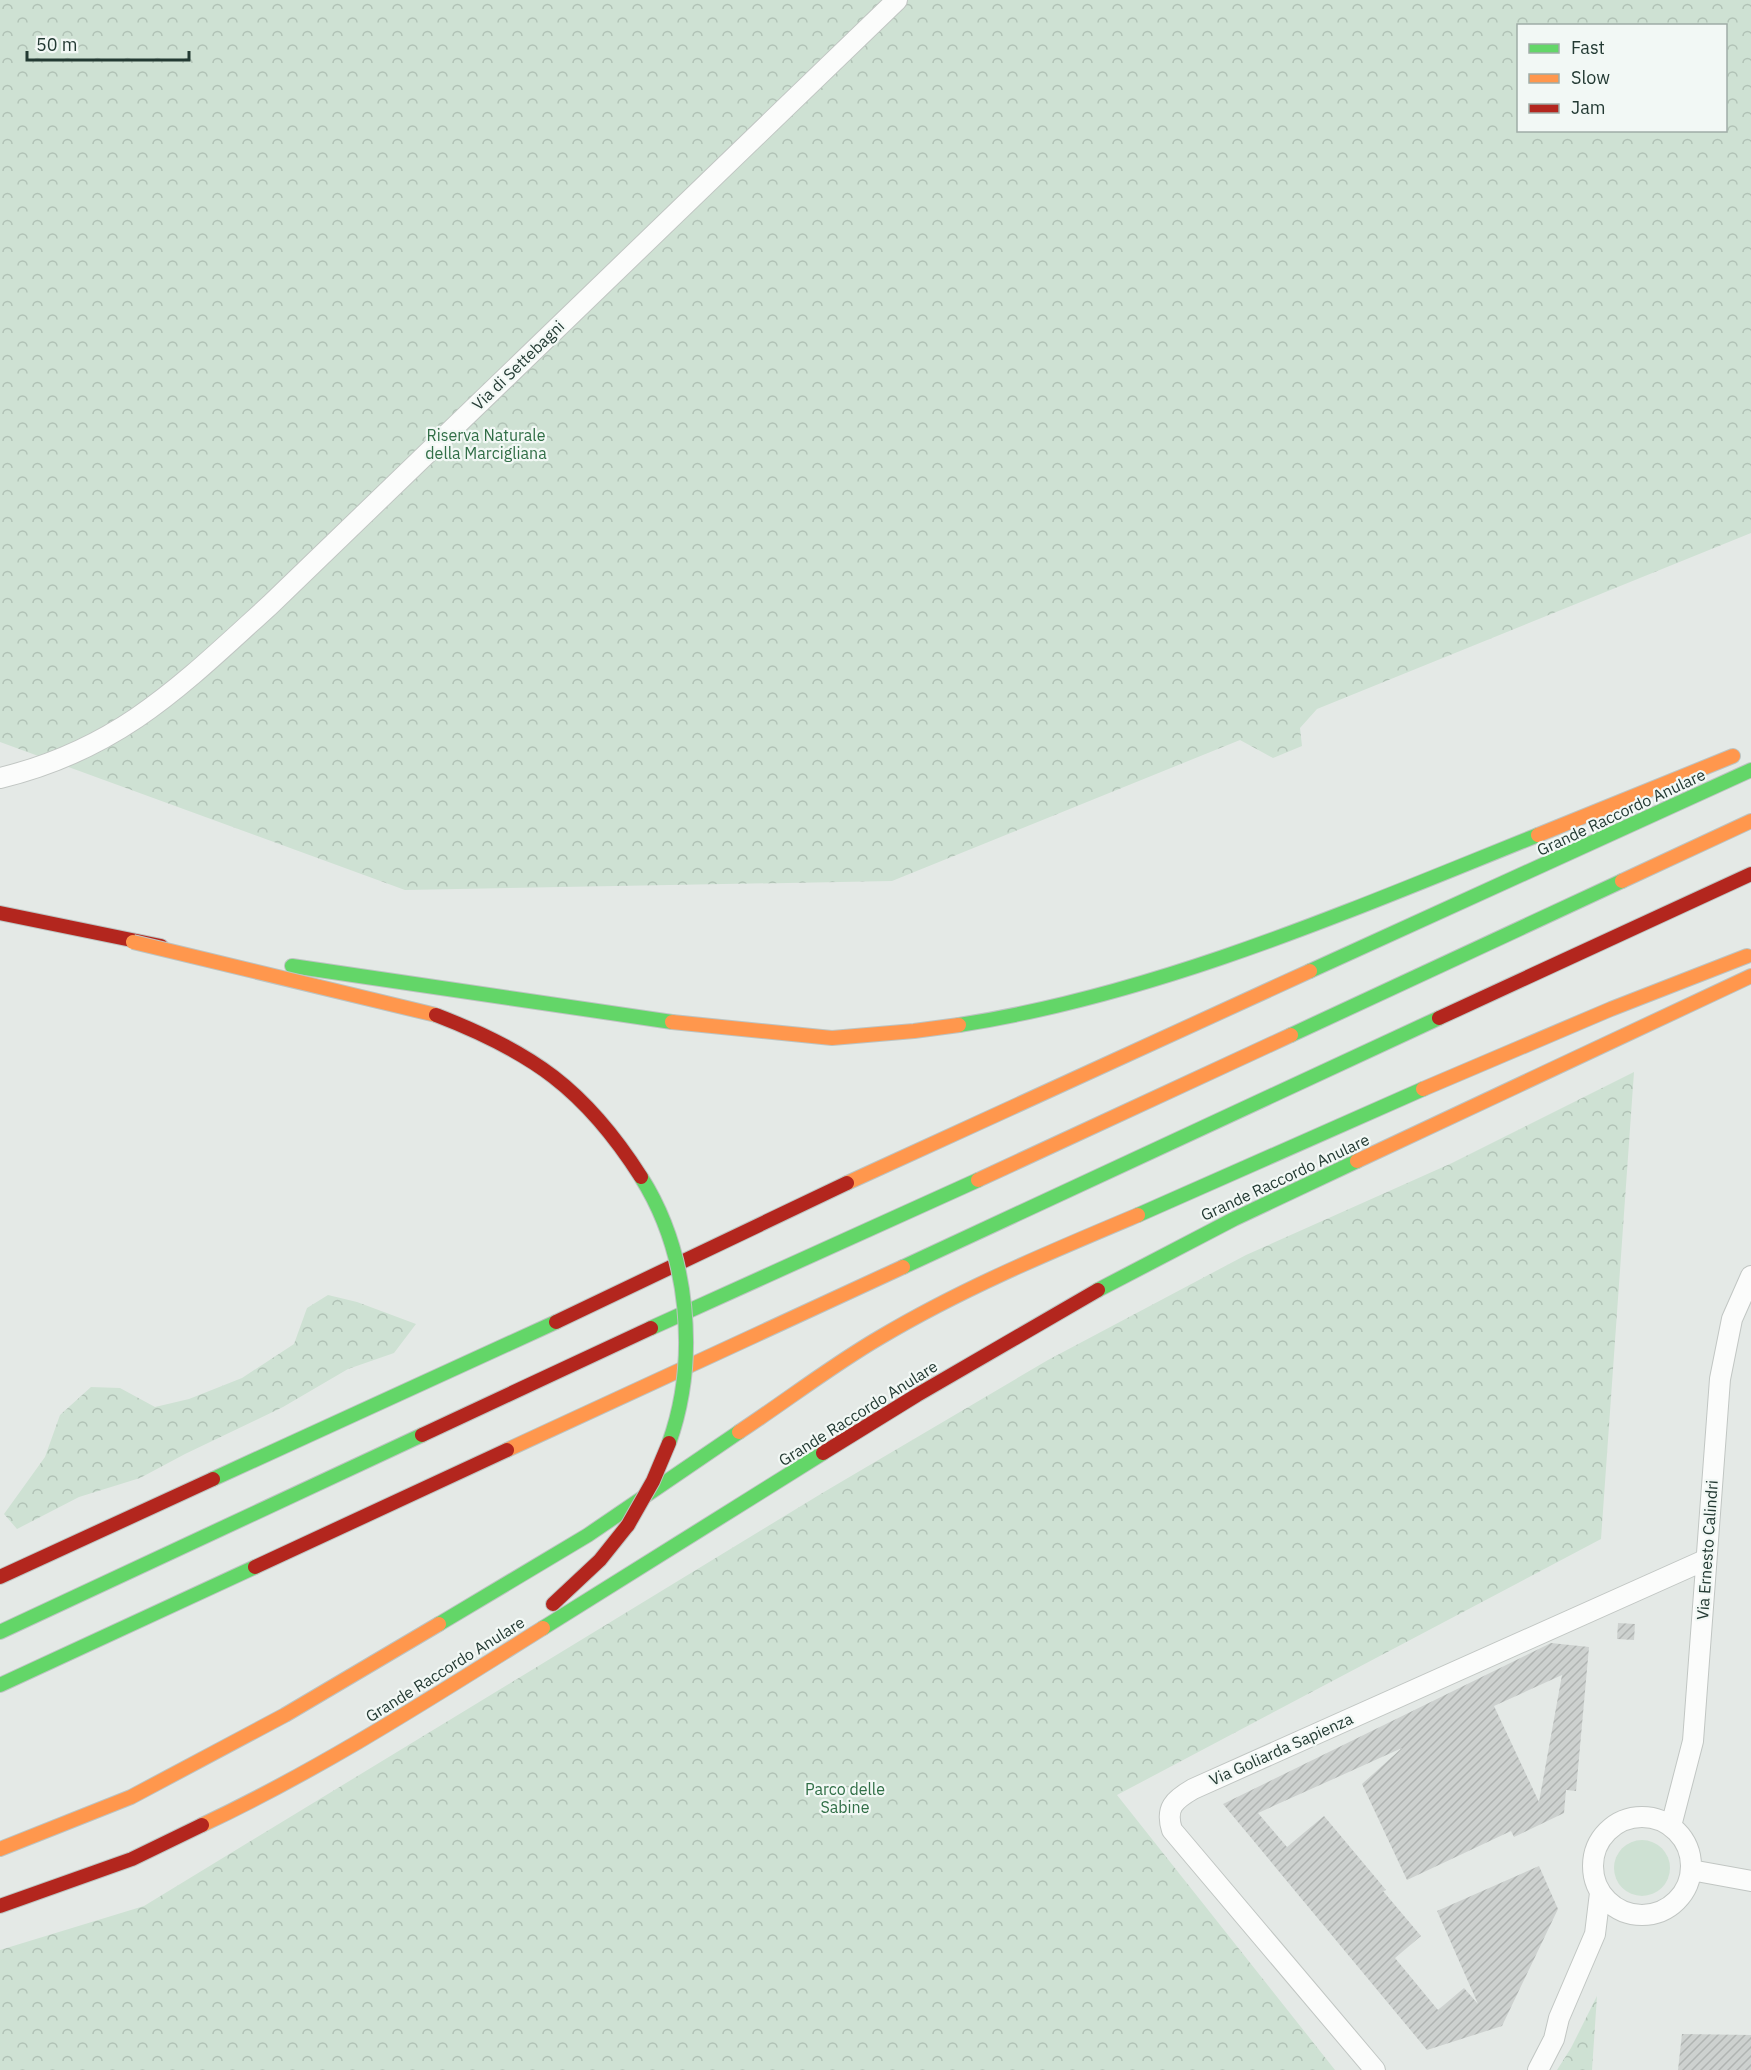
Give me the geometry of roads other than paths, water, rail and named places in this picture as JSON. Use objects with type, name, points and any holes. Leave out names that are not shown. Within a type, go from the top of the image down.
[{"type":"highway","points":[[133,942],[658,1021],[846,1038],[944,1028],[1089,996],[1204,962],[1318,921],[1751,748]]},
{"type":"highway","name":"Grande Raccordo Anulare","points":[[0,1577],[618,1294],[900,1157],[1751,770]]},
{"type":"highway","points":[[0,1632],[626,1340],[1013,1165],[1751,821]]},
{"type":"highway","points":[[0,1684],[1751,874]]},
{"type":"highway","points":[[0,913],[420,1009],[463,1025],[503,1043],[556,1077],[601,1119],[637,1171],[658,1211],[678,1274],[686,1338],[682,1399],[668,1448],[657,1474],[628,1525],[600,1560],[536,1619],[451,1686]]},
{"type":"highway","points":[[0,1849],[66,1825],[131,1797],[208,1758],[334,1686],[588,1535],[877,1339],[912,1319],[1014,1271],[1483,1063],[1751,955]]},
{"type":"highway","name":"Grande Raccordo Anulare","points":[[0,1906],[93,1875],[210,1824],[329,1760],[917,1395],[1096,1290],[1162,1255],[1751,976]]},
{"type":"street","name":"Via di Settebagni","points":[[0,778],[55,761],[102,741],[143,715],[188,679],[270,605],[897,0]]},
{"type":"street","name":"Via Ernesto Calindri","points":[[1671,1826],[1693,1741],[1705,1560],[1725,1348],[1732,1318],[1751,1276]]},
{"type":"street","name":"Via Goliarda Sapienza","points":[[1375,2070],[1179,1840],[1169,1821],[1173,1802],[1193,1789],[1705,1560]]},
{"type":"street","points":[[1638,1817],[1655,1818],[1671,1826],[1683,1838],[1690,1853],[1691,1870],[1688,1885],[1680,1898],[1668,1909],[1654,1915],[1638,1916],[1623,1913],[1610,1905],[1600,1893],[1593,1877],[1593,1860],[1598,1844],[1608,1830],[1622,1821],[1638,1817]]},
{"type":"street","points":[[1691,1870],[1751,1881]]},
{"type":"street","points":[[1538,2070],[1554,2039],[1559,2018],[1594,1934],[1600,1893]]},
{"type":"park label","name":"Riserva Naturale della Marcigliana","points":[[486,444]]},
{"type":"park label","name":"Parco delle Sabine","points":[[845,1798]]}]
